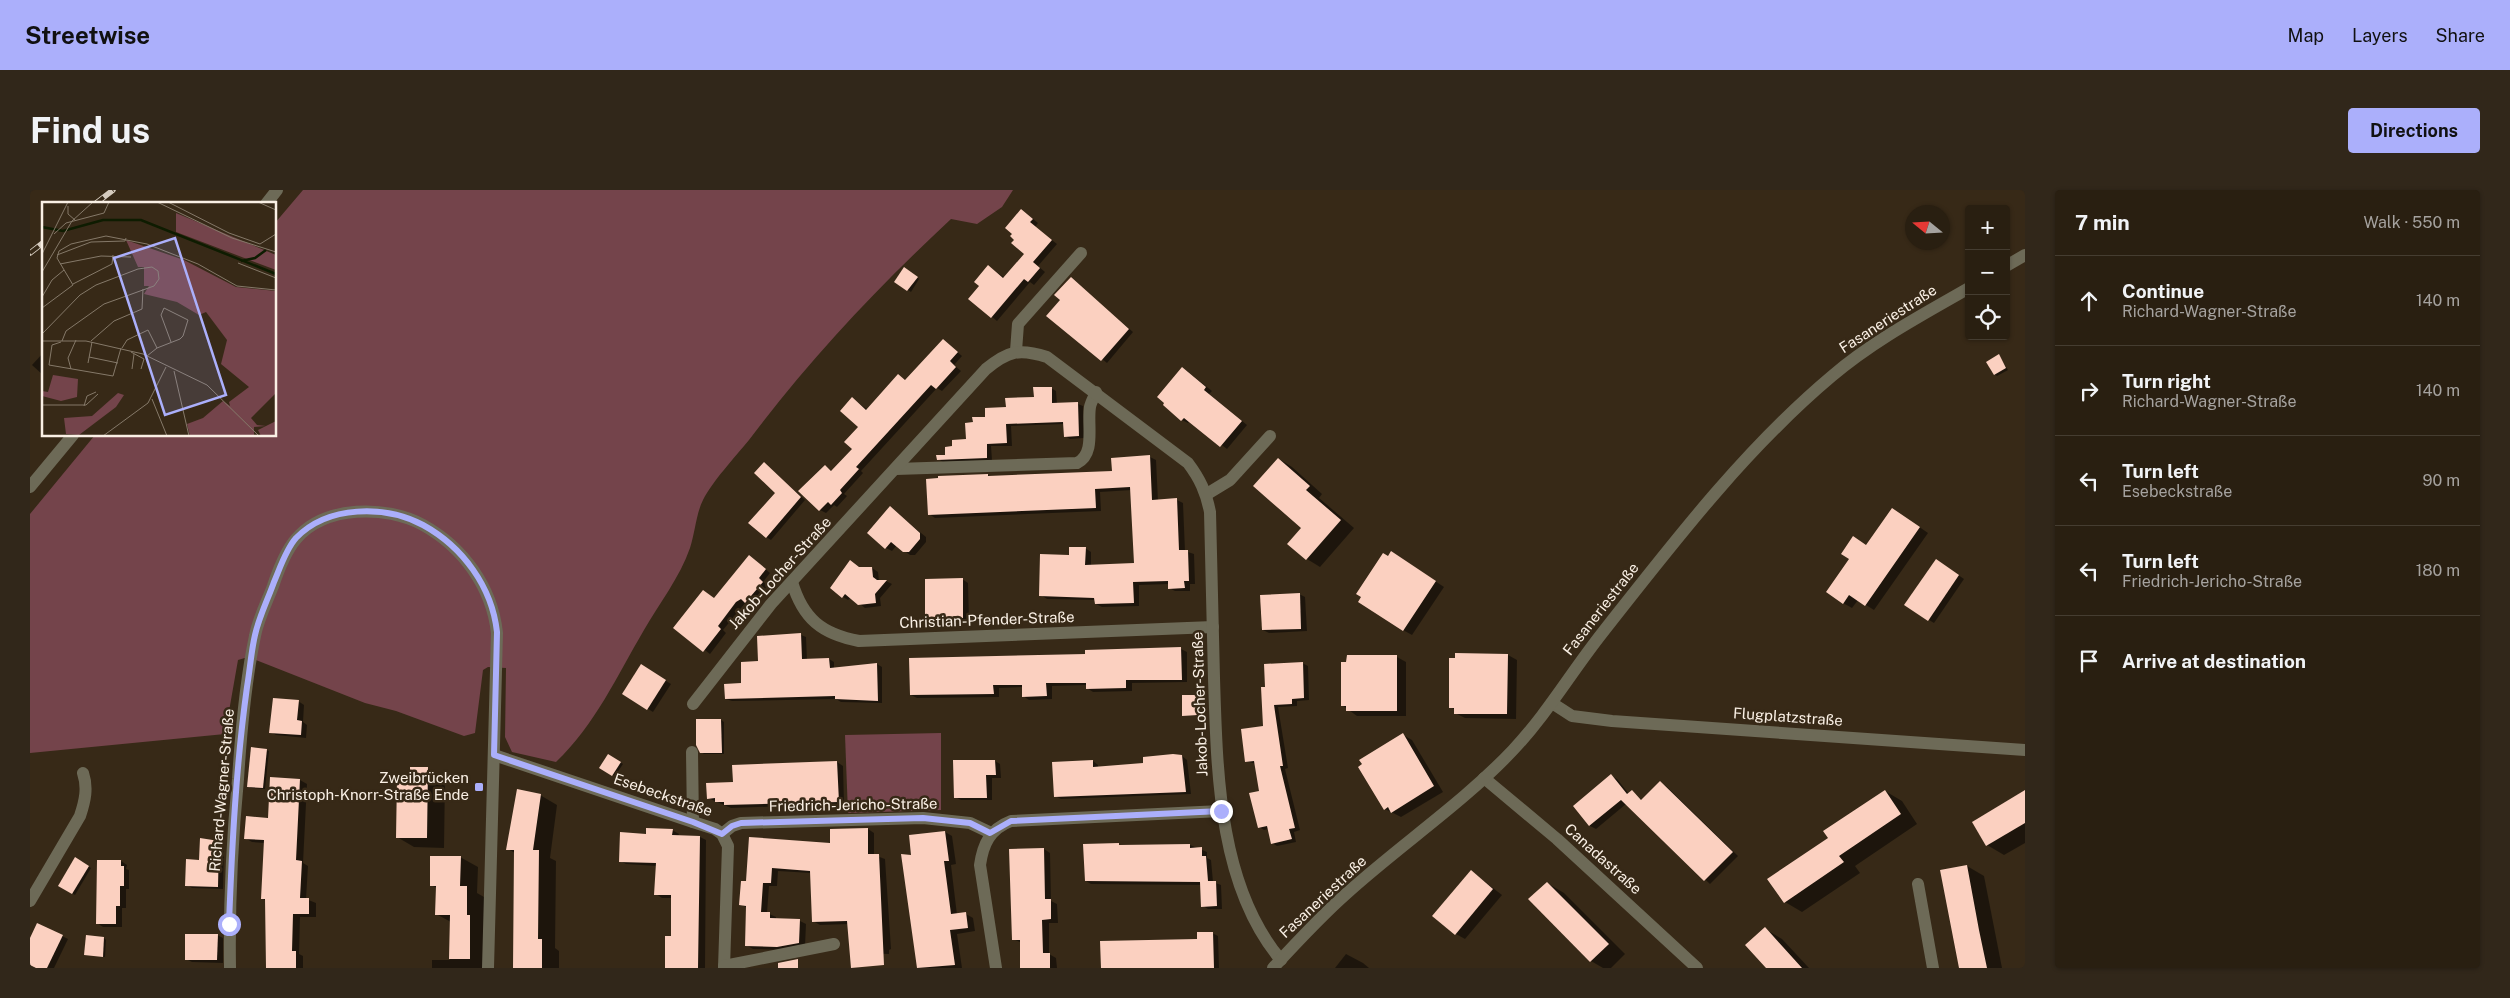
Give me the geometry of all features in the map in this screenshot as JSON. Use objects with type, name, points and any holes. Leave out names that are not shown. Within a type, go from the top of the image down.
[{"type":"street","points":[[268,202],[277,190]]},
{"type":"street","points":[[1016,351],[1018,324],[1081,253]]},
{"type":"street","points":[[2010,264],[2025,255]]},
{"type":"street","name":"Fasaneriestraße","points":[[1277,964],[1346,894],[1484,778],[1513,750],[1552,703],[1578,664],[1665,554],[1753,452],[1794,409],[1834,374],[1868,349],[1965,290]]},
{"type":"street","name":"Jakob-Locher-Straße","points":[[693,704],[771,604],[986,369],[1001,356],[1016,351],[1033,352],[1046,357],[1096,392],[1188,463],[1200,480],[1206,494],[1210,512],[1217,755],[1221,811],[1242,890],[1277,964]]},
{"type":"street","points":[[896,469],[1077,463],[1082,461],[1088,453],[1090,406],[1096,392]]},
{"type":"street","points":[[30,487],[72,436]]},
{"type":"street","points":[[1206,494],[1230,480],[1270,436]]},
{"type":"street","name":"Richard-Wagner-Straße","points":[[230,968],[229,924],[233,837],[241,734],[255,635],[281,565],[296,538],[317,523],[338,515],[366,511],[401,517],[418,523],[448,541],[479,578],[495,615],[497,632],[488,968]]},
{"type":"street","name":"Christian-Pfender-Straße","points":[[792,582],[806,613],[822,629],[840,638],[859,642],[1213,627]]},
{"type":"street","name":"Flugplatzstraße","points":[[1552,703],[1572,716],[1612,721],[2025,750]]},
{"type":"street","points":[[692,752],[693,822]]},
{"type":"street","name":"Esebeckstraße","points":[[494,755],[693,822],[722,834],[728,846],[724,967],[834,944]]},
{"type":"street","points":[[30,901],[80,816],[85,801],[86,783],[83,773]]},
{"type":"street","name":"Canadastraße","points":[[1484,778],[1557,839],[1697,968]]},
{"type":"street","points":[[996,968],[980,866],[982,852],[990,833],[1011,821],[1221,811]]},
{"type":"street","name":"Friedrich-Jericho-Straße","points":[[722,834],[732,826],[741,823],[923,818],[970,823],[990,833]]},
{"type":"street","points":[[1918,884],[1933,968]]},
{"type":"shaded area","points":[[303,190],[1013,190],[1002,207],[977,224],[951,219],[870,298],[795,381],[712,485],[703,500],[690,548],[675,580],[594,716],[570,748],[556,762],[512,752],[505,737],[506,668],[488,667],[483,670],[475,733],[464,736],[396,711],[365,703],[248,657],[238,660],[225,734],[30,753],[30,514],[94,436],[276,436],[276,222]]},
{"type":"shaded area","points":[[941,733],[941,810],[848,813],[845,735]]},
{"type":"building","points":[[1021,209],[1033,219],[1030,222],[1052,240],[1033,262],[1040,268],[1028,282],[1024,279],[991,318],[968,299],[979,286],[974,282],[988,265],[1003,278],[1024,254],[1011,243],[1014,240],[1010,236],[1012,234],[1005,228]]},
{"type":"building","points":[[904,267],[918,277],[907,291],[894,282]]},
{"type":"building","points":[[1071,277],[1129,329],[1101,361],[1046,316],[1060,300],[1054,295]]},
{"type":"building","points":[[943,339],[958,352],[950,361],[956,367],[936,389],[931,385],[856,467],[859,469],[840,490],[842,493],[831,505],[828,502],[819,511],[798,491],[825,465],[831,471],[852,449],[844,442],[858,427],[840,411],[852,397],[866,410],[898,374],[905,380]]},
{"type":"building","points":[[1999,354],[2006,368],[1994,375],[1986,362]]},
{"type":"building","points":[[1182,367],[1206,387],[1204,390],[1242,421],[1220,447],[1184,418],[1181,421],[1157,397]]},
{"type":"building","points":[[1033,387],[1052,387],[1052,403],[1078,402],[1079,436],[1064,437],[1063,422],[1006,424],[1007,443],[987,444],[987,458],[937,460],[936,455],[945,455],[945,447],[952,446],[952,440],[966,439],[965,423],[973,422],[972,417],[985,417],[985,408],[1006,407],[1005,398],[1034,397]]},
{"type":"building","points":[[1150,455],[1152,500],[1177,498],[1179,550],[1188,550],[1189,581],[1184,581],[1185,588],[1168,589],[1168,581],[1133,582],[1134,603],[1095,604],[1094,598],[1039,596],[1040,554],[1069,555],[1069,547],[1086,547],[1085,565],[1134,563],[1130,487],[1095,489],[1096,508],[928,515],[926,479],[938,478],[938,476],[1112,471],[1111,458]]},
{"type":"building","points":[[1278,458],[1310,486],[1306,490],[1341,520],[1306,560],[1287,544],[1301,528],[1253,486]]},
{"type":"building","points":[[764,462],[801,497],[766,538],[748,523],[775,493],[754,473]]},
{"type":"building","points":[[890,506],[920,533],[920,539],[909,552],[903,552],[891,542],[885,549],[867,533]]},
{"type":"building","points":[[1892,508],[1920,527],[1865,606],[1849,595],[1843,604],[1826,592],[1849,559],[1841,554],[1853,536],[1866,545]]},
{"type":"building","points":[[1391,551],[1436,581],[1403,631],[1358,602],[1361,597],[1356,594],[1383,553],[1388,556]]},
{"type":"building","points":[[749,555],[766,569],[759,578],[763,582],[745,603],[741,599],[736,602],[718,626],[721,629],[703,652],[673,628],[703,590],[714,598]]},
{"type":"building","points":[[1936,559],[1959,575],[1928,621],[1904,605]]},
{"type":"building","points":[[850,560],[859,567],[872,567],[873,577],[877,580],[887,580],[875,594],[876,603],[858,605],[845,594],[842,598],[830,588]]},
{"type":"building","points":[[963,578],[963,618],[925,619],[925,579]]},
{"type":"building","points":[[1300,593],[1301,629],[1262,630],[1260,595]]},
{"type":"building","points":[[801,633],[802,659],[829,658],[830,668],[877,663],[878,701],[835,699],[835,696],[725,699],[724,684],[741,683],[741,662],[758,661],[757,636]]},
{"type":"building","points":[[1181,647],[1182,680],[1126,680],[1126,688],[1086,689],[1086,683],[1046,683],[1047,696],[1022,697],[1022,685],[993,685],[994,694],[910,695],[909,658],[1085,654],[1085,650]]},
{"type":"building","points":[[1455,653],[1508,654],[1507,714],[1454,714],[1454,708],[1449,708],[1449,658],[1455,658]]},
{"type":"building","points":[[1347,655],[1397,655],[1397,711],[1346,711],[1346,706],[1341,706],[1341,662],[1346,662]]},
{"type":"building","points":[[1303,662],[1304,698],[1292,699],[1292,704],[1274,705],[1283,766],[1280,766],[1295,828],[1289,829],[1292,839],[1271,844],[1267,826],[1258,828],[1249,793],[1259,791],[1254,761],[1245,762],[1241,729],[1263,726],[1261,687],[1265,687],[1264,664]]},
{"type":"building","points":[[641,664],[666,680],[647,710],[622,694]]},
{"type":"building","points":[[1182,695],[1198,695],[1199,715],[1182,716]]},
{"type":"building","points":[[273,698],[299,700],[297,720],[302,721],[301,735],[269,733]]},
{"type":"building","points":[[696,719],[721,719],[722,753],[700,753],[696,745]]},
{"type":"building","points":[[1403,733],[1434,786],[1391,813],[1388,807],[1384,810],[1358,767],[1362,764],[1359,760]]},
{"type":"building","points":[[251,747],[267,749],[263,788],[247,787]]},
{"type":"building","points":[[608,754],[621,762],[612,776],[599,768]]},
{"type":"building","points":[[1182,755],[1186,792],[1054,797],[1052,762],[1093,760],[1093,767],[1143,763],[1143,757]]},
{"type":"building","points":[[953,760],[995,760],[996,775],[986,775],[987,798],[954,798]]},
{"type":"building","points":[[837,761],[839,802],[724,805],[724,802],[715,802],[715,798],[707,799],[706,783],[733,782],[732,765]]},
{"type":"building","points":[[410,767],[428,767],[427,838],[396,838],[397,778],[410,778]]},
{"type":"building","points":[[1611,774],[1627,794],[1632,790],[1641,800],[1660,781],[1733,852],[1704,881],[1621,800],[1589,826],[1573,806]]},
{"type":"building","points":[[270,777],[300,779],[296,860],[302,861],[300,898],[309,898],[309,914],[293,914],[292,951],[296,951],[296,968],[266,968],[265,899],[261,899],[264,840],[244,839],[246,816],[268,818]]},
{"type":"building","points":[[517,789],[541,794],[533,850],[539,850],[538,939],[542,939],[542,968],[513,968],[514,850],[506,850]]},
{"type":"building","points":[[1885,790],[1901,814],[1839,856],[1844,862],[1784,903],[1767,879],[1828,838],[1823,831]]},
{"type":"building","points":[[2025,790],[2025,823],[1986,846],[1972,822]]},
{"type":"building","points":[[646,828],[673,829],[672,835],[700,836],[698,968],[665,968],[665,936],[671,936],[671,895],[654,895],[656,863],[619,862],[620,832],[646,834]]},
{"type":"building","points":[[868,828],[868,854],[879,854],[884,965],[851,968],[847,921],[812,922],[810,871],[772,868],[771,883],[763,883],[761,912],[770,912],[770,918],[800,919],[799,943],[777,947],[745,946],[746,906],[739,905],[741,881],[746,881],[749,837],[830,843],[830,829]]},
{"type":"building","points":[[945,831],[949,861],[944,861],[951,914],[966,912],[968,928],[950,930],[955,965],[917,968],[901,854],[911,855],[909,835]]},
{"type":"building","points":[[200,838],[219,841],[218,887],[185,886],[186,859],[199,860]]},
{"type":"building","points":[[1119,843],[1119,845],[1190,844],[1190,848],[1202,847],[1202,856],[1206,856],[1208,881],[1216,881],[1217,906],[1201,907],[1200,882],[1085,881],[1083,844]]},
{"type":"building","points":[[1044,848],[1045,899],[1051,899],[1051,919],[1042,920],[1043,953],[1050,953],[1050,968],[1020,968],[1020,940],[1012,940],[1009,849]]},
{"type":"building","points":[[430,856],[461,856],[460,886],[467,886],[467,915],[470,915],[470,959],[449,959],[450,915],[435,915],[436,886],[430,886]]},
{"type":"building","points":[[75,857],[89,866],[72,894],[58,886]]},
{"type":"building","points":[[97,860],[121,860],[121,866],[124,866],[124,886],[120,886],[120,906],[116,906],[116,924],[96,924]]},
{"type":"building","points":[[1967,865],[1987,968],[1959,968],[1940,870]]},
{"type":"building","points":[[1471,870],[1493,889],[1455,935],[1432,916]]},
{"type":"building","points":[[1547,882],[1609,944],[1590,962],[1528,899]]},
{"type":"building","points":[[37,923],[63,935],[47,968],[36,968],[30,965],[30,938]]},
{"type":"building","points":[[1765,927],[1802,968],[1766,968],[1745,945]]},
{"type":"building","points":[[1197,932],[1213,932],[1214,968],[1101,968],[1100,941],[1197,939]]},
{"type":"building","points":[[185,934],[218,934],[217,960],[185,960]]},
{"type":"building","points":[[86,935],[104,937],[103,957],[84,955]]},
{"type":"building","points":[[798,959],[798,968],[778,968],[778,963]]},
{"type":"railway","points":[[98,202],[113,190]]},
{"type":"railway","points":[[30,253],[42,244]]},
{"type":"place","name":"Zweibrücken Christoph-Knorr-Straße Ende","points":[[479,787]]},
{"type":"route","points":[[229,924],[241,734],[255,635],[281,565],[296,538],[317,523],[338,515],[366,511],[401,517],[435,532],[448,541],[465,559],[479,578],[488,595],[495,615],[497,632],[494,755],[693,822],[722,834],[732,826],[741,823],[923,818],[948,819],[970,823],[990,833],[1011,821],[1221,811]]}]
